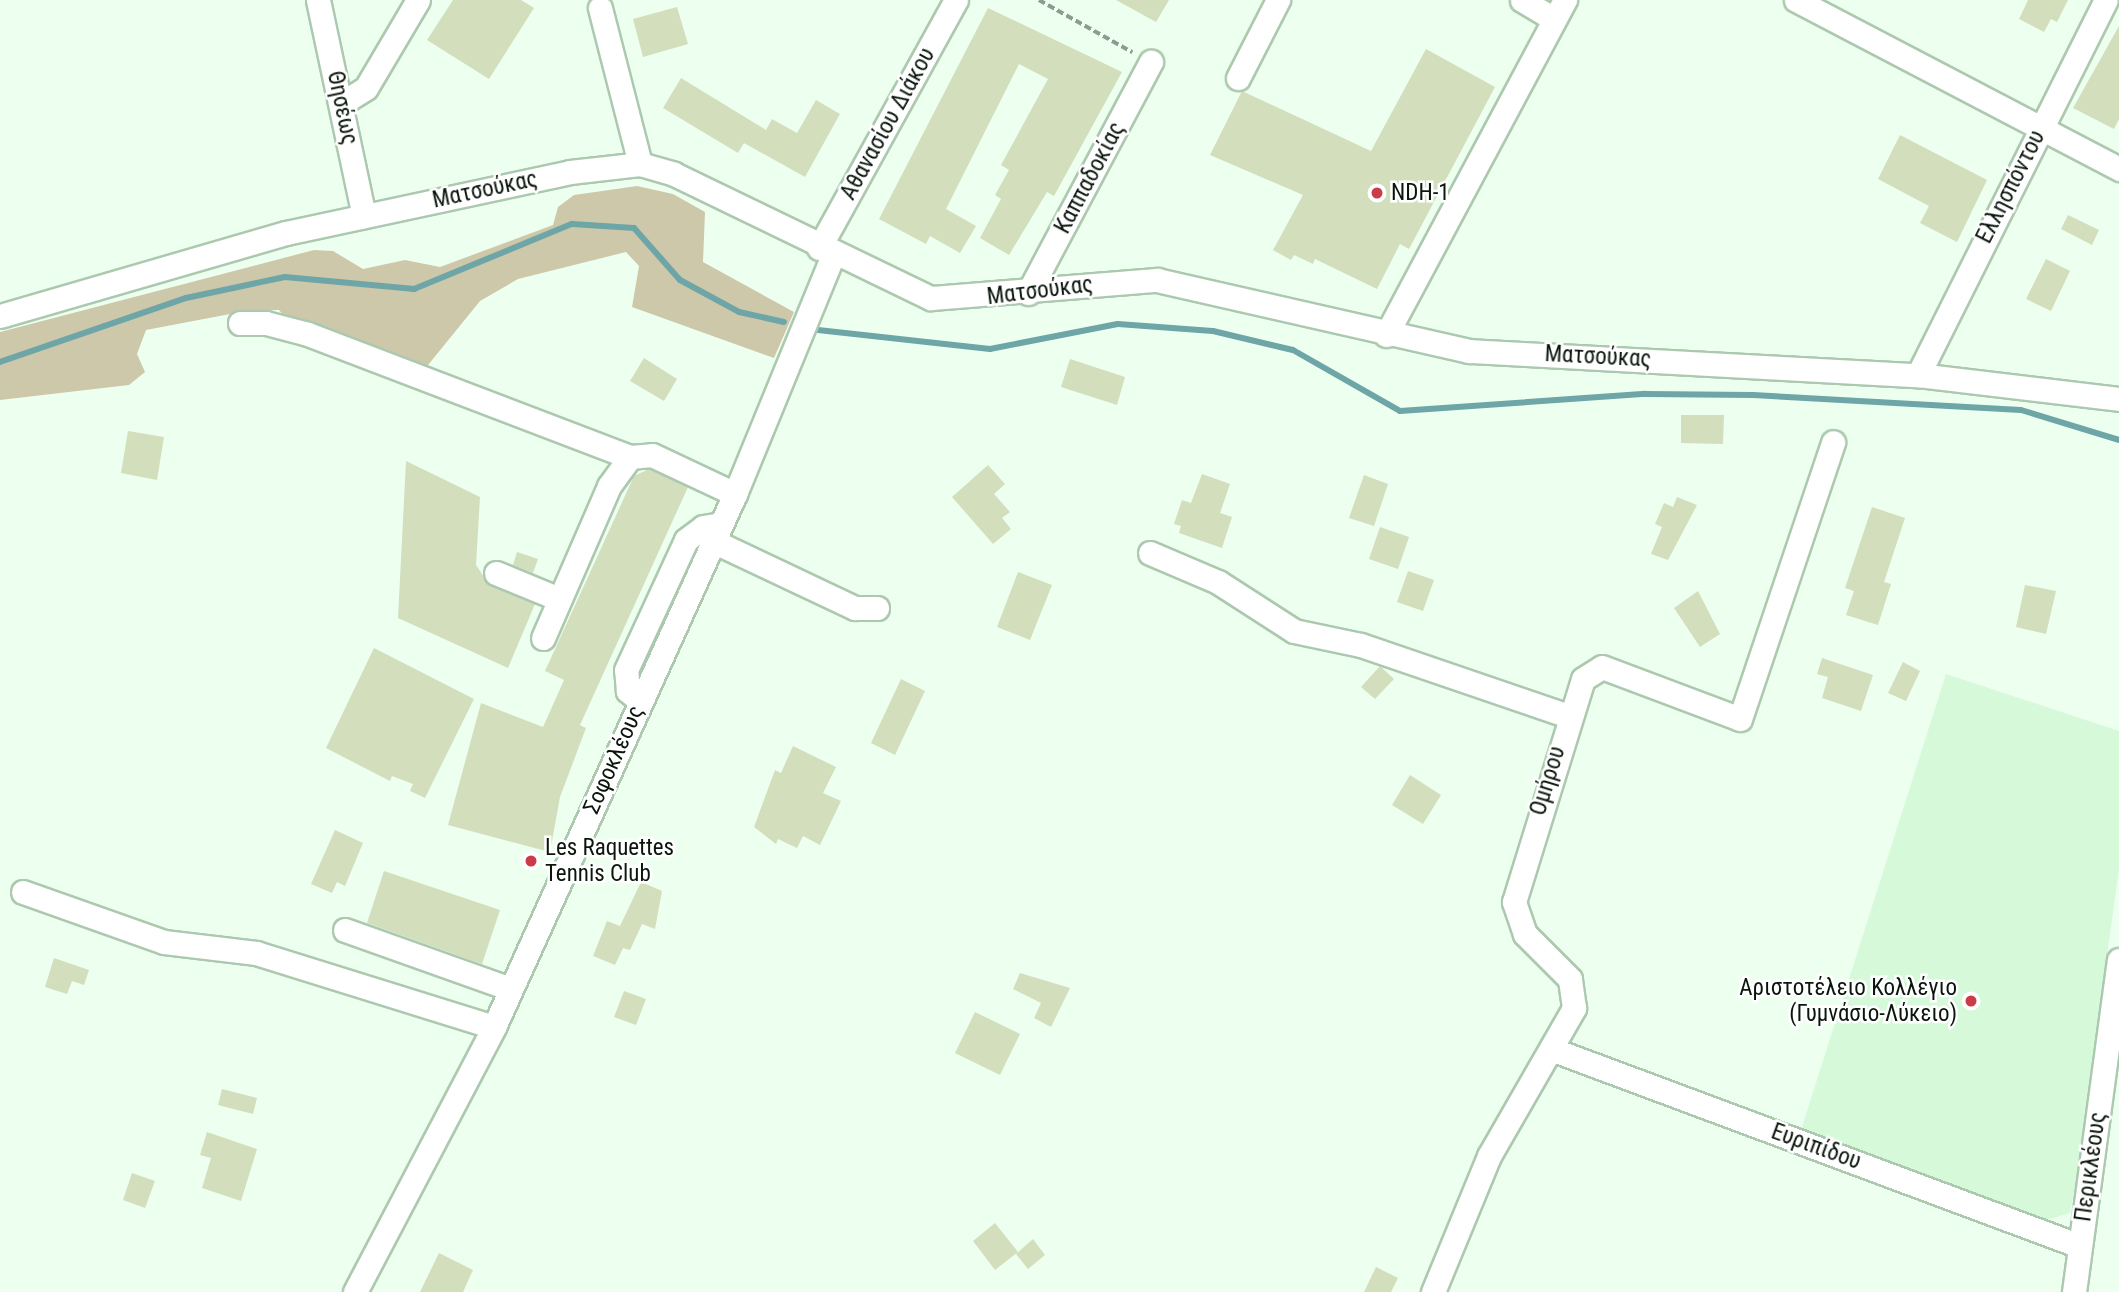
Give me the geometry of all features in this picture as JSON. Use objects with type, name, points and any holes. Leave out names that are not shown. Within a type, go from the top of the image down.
[{"type":"street","name":"Θησέως","points":[[318,0],[364,216]]},
{"type":"street","points":[[342,103],[366,88],[418,0]]},
{"type":"street","name":"Αθανασίου Διάκου","points":[[826,251],[957,0]]},
{"type":"street","points":[[1238,78],[1278,0]]},
{"type":"street","points":[[1386,335],[1560,10],[1522,0]]},
{"type":"street","points":[[1796,0],[2119,169]]},
{"type":"street","name":"Ελλησπόντου","points":[[1918,374],[2106,0]]},
{"type":"street","points":[[600,8],[640,164]]},
{"type":"street","name":"Καππαδοκίας","points":[[1028,293],[1151,62]]},
{"type":"street","name":"Ματσούκας","points":[[0,316],[237,245],[570,172],[640,164],[674,174],[826,251],[931,298],[1028,293],[1126,280],[1172,281],[1386,335],[1469,351],[1918,374],[2119,399]]},
{"type":"street","points":[[826,251],[717,533],[855,608],[877,608]]},
{"type":"street","points":[[240,323],[266,323],[308,334],[630,457],[652,455],[734,494]]},
{"type":"street","name":"Ομήρου","points":[[1433,1292],[1489,1156],[1574,1007],[1573,986],[1525,934],[1514,902],[1568,716],[1583,679],[1597,667],[1733,719],[1742,717],[1833,442]]},
{"type":"street","points":[[543,638],[609,486],[630,457]]},
{"type":"street","name":"Σοφοκλέους","points":[[355,1292],[494,1027],[640,701],[628,691],[626,670],[686,540],[703,527],[717,533]]},
{"type":"street","points":[[1150,553],[1218,582],[1294,631],[1361,645],[1568,716]]},
{"type":"street","points":[[496,573],[559,599]]},
{"type":"street","points":[[23,892],[164,942],[256,953],[494,1027]]},
{"type":"street","points":[[345,930],[511,989]]},
{"type":"street","name":"Περικλέους","points":[[2074,1292],[2119,960]]},
{"type":"street","name":"Ευριπίδου","points":[[1551,1049],[2080,1245]]},
{"type":"path","points":[[1039,0],[1151,62]]},
{"type":"shaded area","points":[[637,186],[673,194],[705,212],[703,262],[794,312],[774,358],[632,307],[639,266],[626,252],[518,279],[480,301],[424,370],[289,322],[279,310],[251,310],[146,330],[137,354],[145,372],[129,385],[0,400],[0,332],[314,250],[333,251],[363,269],[405,260],[440,267],[553,225],[558,207],[574,195]]},
{"type":"shaded area","name":"Αριστοτέλειο Κολλέγιο (Γυμνάσιο-Λύκειο)","points":[[1946,674],[2119,731],[2119,868],[2077,1175],[2070,1213],[2046,1220],[1800,1133]]},
{"type":"building","points":[[453,0],[521,0],[534,8],[489,79],[427,40]]},
{"type":"building","points":[[1116,0],[1169,0],[1156,22]]},
{"type":"building","points":[[2028,0],[2068,0],[2057,22],[2051,19],[2044,32],[2019,19]]},
{"type":"building","points":[[677,7],[688,44],[643,57],[633,19]]},
{"type":"building","points":[[988,8],[1122,72],[1054,196],[1047,192],[1009,255],[980,238],[1001,199],[995,195],[1009,170],[1001,165],[1048,79],[1019,64],[946,209],[976,226],[960,253],[930,236],[926,244],[879,219]]},
{"type":"building","points":[[2119,26],[2119,119],[2114,129],[2073,108]]},
{"type":"building","points":[[1426,49],[1495,87],[1409,249],[1400,244],[1377,289],[1315,259],[1313,264],[1294,255],[1291,260],[1273,250],[1303,195],[1210,155],[1242,91],[1371,151]]},
{"type":"building","points":[[681,78],[766,130],[772,119],[797,133],[816,100],[840,114],[805,177],[744,143],[738,153],[663,108]]},
{"type":"building","points":[[1900,135],[1987,180],[1957,242],[1920,223],[1929,206],[1878,179]]},
{"type":"building","points":[[2068,215],[2099,230],[2092,245],[2061,229]]},
{"type":"building","points":[[2046,259],[2070,271],[2051,311],[2026,299]]},
{"type":"building","points":[[644,358],[677,379],[664,401],[630,381]]},
{"type":"building","points":[[1070,359],[1125,377],[1117,405],[1061,387]]},
{"type":"building","points":[[1681,415],[1724,415],[1723,444],[1681,443]]},
{"type":"building","points":[[128,431],[164,437],[157,480],[121,473]]},
{"type":"building","points":[[406,461],[480,497],[476,565],[490,586],[535,604],[508,668],[398,618]]},
{"type":"building","points":[[988,465],[1005,484],[994,494],[1010,512],[1002,518],[1011,529],[993,544],[952,497]]},
{"type":"building","points":[[649,469],[688,487],[580,725],[586,728],[560,797],[550,852],[448,825],[481,703],[543,727],[564,680],[545,671],[634,476]]},
{"type":"building","points":[[1202,474],[1230,484],[1220,513],[1232,517],[1222,548],[1179,533],[1181,526],[1174,524],[1182,500],[1191,503]]},
{"type":"building","points":[[1364,475],[1388,484],[1374,526],[1349,518]]},
{"type":"building","points":[[1677,497],[1697,505],[1668,560],[1651,554],[1662,527],[1655,524],[1664,503],[1673,507]]},
{"type":"building","points":[[1872,507],[1905,518],[1884,582],[1891,584],[1878,625],[1846,615],[1854,591],[1845,588]]},
{"type":"building","points":[[1380,527],[1409,537],[1398,569],[1369,559]]},
{"type":"building","points":[[517,552],[538,559],[533,573],[513,565]]},
{"type":"building","points":[[1408,571],[1434,580],[1423,611],[1397,602]]},
{"type":"building","points":[[1018,572],[1052,585],[1030,640],[997,627]]},
{"type":"building","points":[[2025,585],[2056,591],[2046,634],[2016,627]]},
{"type":"building","points":[[1698,591],[1720,634],[1700,647],[1674,608]]},
{"type":"building","points":[[374,648],[474,699],[425,798],[410,791],[413,784],[392,776],[390,781],[326,748]]},
{"type":"building","points":[[1822,658],[1873,675],[1861,711],[1822,698],[1828,677],[1817,674]]},
{"type":"building","points":[[1903,662],[1920,671],[1906,701],[1888,693]]},
{"type":"building","points":[[1380,666],[1394,679],[1375,699],[1361,687]]},
{"type":"building","points":[[901,679],[925,691],[895,755],[871,743]]},
{"type":"building","points":[[793,746],[836,767],[823,793],[841,801],[820,845],[803,836],[797,848],[778,839],[776,844],[754,827],[775,770],[781,773]]},
{"type":"building","points":[[1410,775],[1441,795],[1423,824],[1392,805]]},
{"type":"building","points":[[335,830],[363,843],[345,886],[337,882],[332,893],[311,884]]},
{"type":"building","points":[[384,871],[500,910],[482,964],[367,923]]},
{"type":"building","points":[[641,882],[662,891],[655,929],[642,924],[630,950],[623,948],[615,965],[593,956],[607,921],[620,926]]},
{"type":"building","points":[[54,958],[89,970],[84,985],[72,981],[67,994],[45,987]]},
{"type":"building","points":[[1020,973],[1070,988],[1051,1027],[1034,1018],[1041,1003],[1013,989]]},
{"type":"building","points":[[624,991],[646,999],[636,1025],[614,1017]]},
{"type":"building","points":[[975,1012],[1020,1034],[1000,1075],[955,1053]]},
{"type":"building","points":[[222,1089],[257,1098],[253,1114],[218,1105]]},
{"type":"building","points":[[207,1132],[257,1149],[241,1201],[202,1188],[211,1158],[200,1155]]},
{"type":"building","points":[[132,1173],[155,1181],[145,1208],[123,1200]]},
{"type":"building","points":[[995,1223],[1018,1252],[995,1270],[973,1241]]},
{"type":"building","points":[[1033,1239],[1045,1255],[1028,1269],[1016,1254]]},
{"type":"building","points":[[439,1253],[473,1270],[463,1292],[420,1292]]},
{"type":"building","points":[[1376,1267],[1398,1278],[1391,1292],[1364,1292]]},
{"type":"waterway","points":[[0,362],[186,298],[285,277],[414,289],[572,224],[634,228],[680,280],[739,312],[784,322]]},
{"type":"waterway","points":[[818,330],[990,349],[1118,324],[1213,331],[1293,350],[1400,411],[1645,394],[1753,395],[2021,410],[2119,440]]},
{"type":"place","name":"NDH-1","points":[[1377,193]]},
{"type":"place","name":"Les Raquettes Tennis Club","points":[[531,861]]},
{"type":"place","name":"Αριστοτέλειο Κολλέγιο (Γυμνάσιο-Λύκειο)","points":[[1971,1001]]}]
